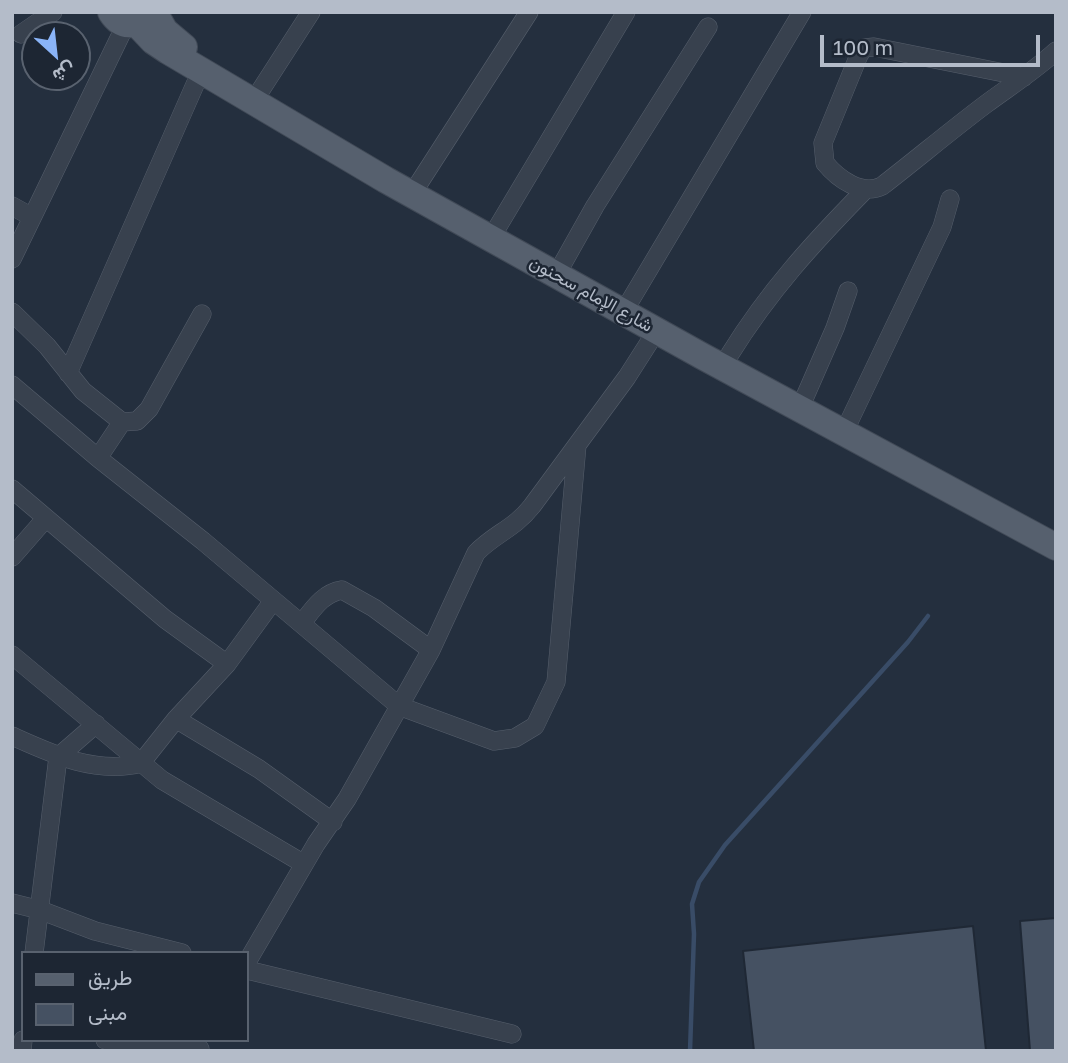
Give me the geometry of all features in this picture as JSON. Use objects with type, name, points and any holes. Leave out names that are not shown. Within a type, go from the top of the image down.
[{"type":"main road","name":"شارع الإمام سحنون","points":[[135,17],[165,31],[256,96],[386,180],[657,330],[847,425],[1056,547]]},
{"type":"main road","name":"شارع الإمام سحنون","points":[[135,17],[153,41],[201,71],[256,96],[419,183],[730,354],[803,401]]},
{"type":"main road","name":"شارع الإمام سحنون","points":[[847,425],[1056,528]]},
{"type":"street","points":[[16,39],[33,12]]},
{"type":"street","points":[[16,39],[53,12]]},
{"type":"street","points":[[256,96],[311,12]]},
{"type":"street","points":[[419,183],[529,12]]},
{"type":"street","points":[[497,228],[626,12]]},
{"type":"street","points":[[630,301],[802,12]]},
{"type":"street","points":[[12,259],[135,17]]},
{"type":"street","points":[[564,263],[595,206],[708,27]]},
{"type":"street","points":[[864,191],[830,169],[825,163],[823,149],[825,137],[864,48],[874,47],[1024,77]]},
{"type":"street","points":[[730,354],[756,312],[805,251],[864,191],[883,186],[1056,51]]},
{"type":"street","points":[[68,373],[201,71]]},
{"type":"street","points":[[847,425],[937,237],[950,200]]},
{"type":"street","points":[[12,206],[32,217]]},
{"type":"street","points":[[803,401],[848,291]]},
{"type":"street","points":[[12,312],[47,346],[83,391],[122,422],[137,421],[149,409],[202,314]]},
{"type":"street","points":[[248,960],[304,864],[333,822],[432,650],[476,553],[484,544],[521,520],[627,377],[657,330]]},
{"type":"street","points":[[12,385],[399,706],[494,741],[515,738],[535,726],[556,682],[577,445]]},
{"type":"street","points":[[97,458],[122,422]]},
{"type":"street","points":[[12,489],[165,619],[227,664]]},
{"type":"street","points":[[12,557],[46,518]]},
{"type":"street","points":[[302,623],[323,598],[342,590],[374,608],[432,650]]},
{"type":"street","points":[[12,736],[58,757],[120,767],[141,764],[176,719],[227,664],[273,601]]},
{"type":"street","points":[[12,655],[141,764],[183,794],[304,864]]},
{"type":"street","points":[[176,719],[259,769],[333,822]]},
{"type":"street","points":[[34,951],[58,757],[96,724]]},
{"type":"street","points":[[12,903],[40,910],[95,931],[174,951]]},
{"type":"street","points":[[248,970],[512,1034]]},
{"type":"street","points":[[132,1042],[201,1047]]},
{"type":"building","points":[[1056,918],[1056,1051],[1030,1051],[1020,921]]},
{"type":"building","points":[[973,926],[986,1051],[754,1051],[743,951]]},
{"type":"waterway","points":[[690,1051],[694,934],[692,904],[699,882],[725,845],[908,642],[928,616]]}]
